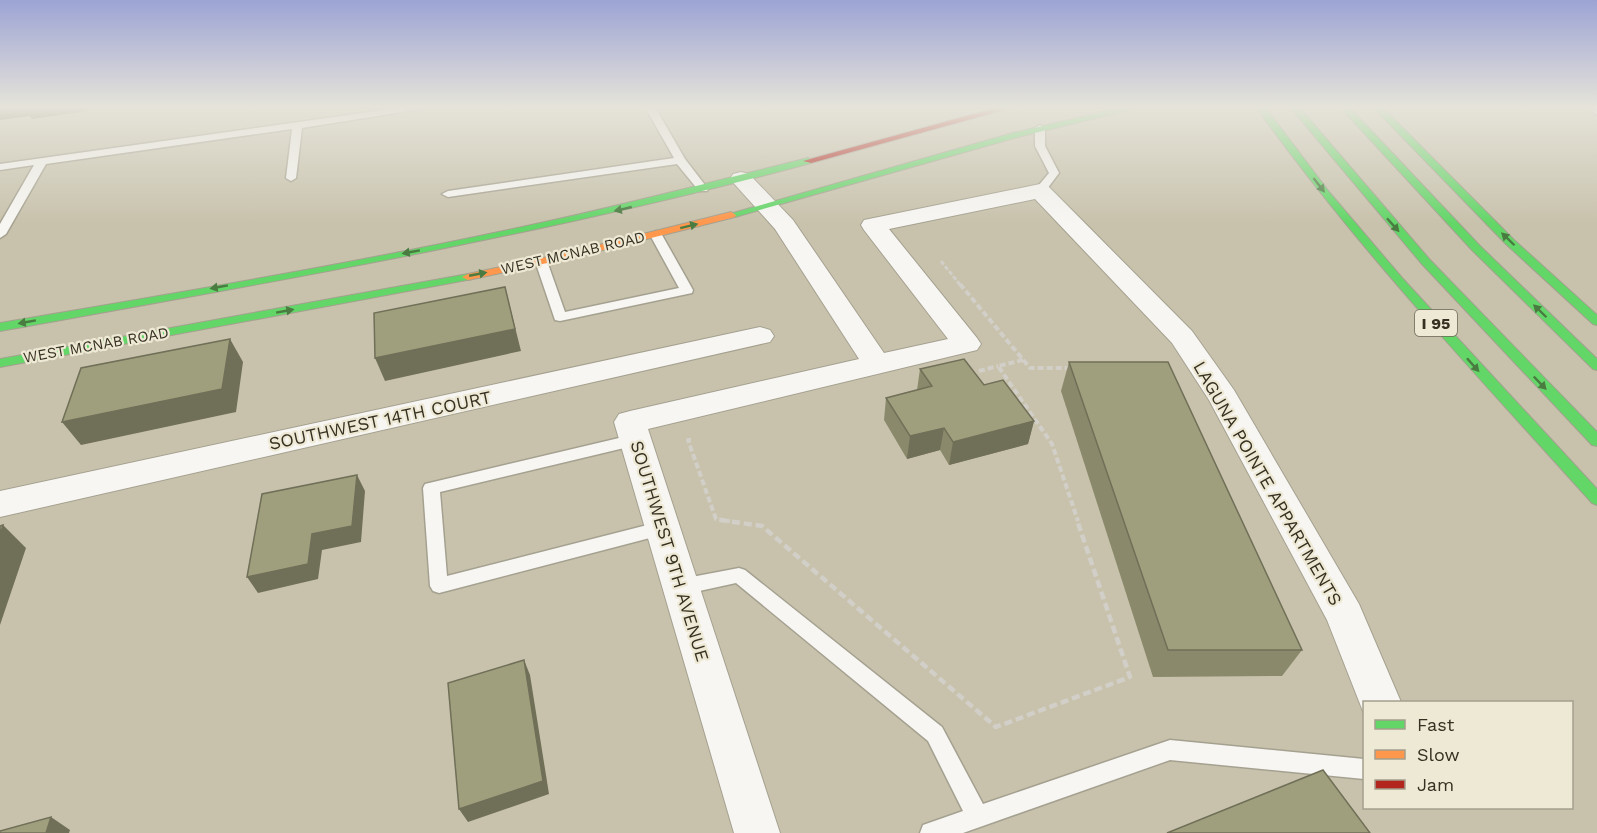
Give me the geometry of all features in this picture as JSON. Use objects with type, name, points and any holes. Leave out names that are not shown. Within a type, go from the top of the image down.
[{"type":"main road","name":"WEST MCNAB ROAD","points":[[0,327],[453,244],[605,213],[861,146]]},
{"type":"main road","name":"WEST MCNAB ROAD","points":[[0,363],[541,261],[656,235],[972,146]]},
{"type":"main road","name":"I 95","points":[[1289,146],[1334,204],[1414,298],[1504,400],[1597,499]]},
{"type":"main road","points":[[1325,146],[1433,270],[1597,441]]},
{"type":"main road","points":[[1380,146],[1476,248],[1597,366]]},
{"type":"main road","points":[[1415,146],[1502,234],[1597,321]]},
{"type":"street","points":[[741,179],[784,225],[877,364],[967,344],[873,225],[1040,191]]},
{"type":"street","name":"LAGUNA POINTE APPARTMENTS","points":[[1040,191],[1182,337],[1223,398],[1345,616],[1380,701]]},
{"type":"street","name":"SOUTHWEST 14TH COURT","points":[[0,504],[760,336]]},
{"type":"street","name":"SOUTHWEST 9TH AVENUE","points":[[757,833],[630,422],[877,364]]},
{"type":"lane","points":[[0,167],[149,146]]},
{"type":"lane","points":[[291,178],[295,146]]},
{"type":"lane","points":[[672,146],[703,189]]},
{"type":"lane","points":[[1039,146],[1051,163],[1054,173],[1040,191]]},
{"type":"lane","points":[[448,194],[680,160]]},
{"type":"lane","points":[[0,234],[42,161]]},
{"type":"lane","points":[[541,261],[560,317],[687,290],[656,235]]},
{"type":"lane","points":[[636,440],[431,488],[440,585],[663,528]]},
{"type":"lane","points":[[681,587],[739,575],[935,734],[978,817]]},
{"type":"lane","points":[[931,833],[1170,750],[1363,768]]},
{"type":"path","points":[[940,260],[1030,368],[1076,368]]},
{"type":"path","points":[[975,371],[1023,360]]},
{"type":"path","points":[[700,438],[688,440],[716,519],[762,526],[996,727],[1130,676],[1052,444],[998,366]]},
{"type":"building","points":[[505,287],[515,329],[375,358],[374,313]]},
{"type":"building","points":[[230,339],[222,389],[62,422],[81,368]]},
{"type":"building","points":[[964,359],[984,385],[1003,380],[1034,421],[953,442],[944,428],[910,436],[886,398],[932,386],[920,369]]},
{"type":"building","points":[[1069,362],[1168,362],[1302,650],[1168,650]]},
{"type":"building","points":[[357,475],[352,526],[312,534],[308,564],[247,577],[262,494]]},
{"type":"building","points":[[524,660],[543,781],[459,809],[448,683]]},
{"type":"building","points":[[1323,770],[1370,833],[1167,833]]},
{"type":"building","points":[[51,817],[46,833],[0,833],[0,831]]},
{"type":"traffic: fast","points":[[731,215],[977,146]]},
{"type":"traffic: fast","points":[[1289,146],[1325,194],[1399,281],[1597,499]]},
{"type":"traffic: fast","points":[[1327,146],[1426,262],[1597,441]]},
{"type":"traffic: fast","points":[[1380,146],[1476,248],[1597,366]]},
{"type":"traffic: fast","points":[[1415,146],[1510,242],[1597,321]]},
{"type":"traffic: fast","points":[[0,327],[305,273],[507,234],[708,188],[808,161]]},
{"type":"traffic: fast","points":[[0,363],[468,277]]},
{"type":"traffic: slow","points":[[468,277],[575,254],[731,215]]},
{"type":"traffic: jam","points":[[808,161],[865,146]]}]
